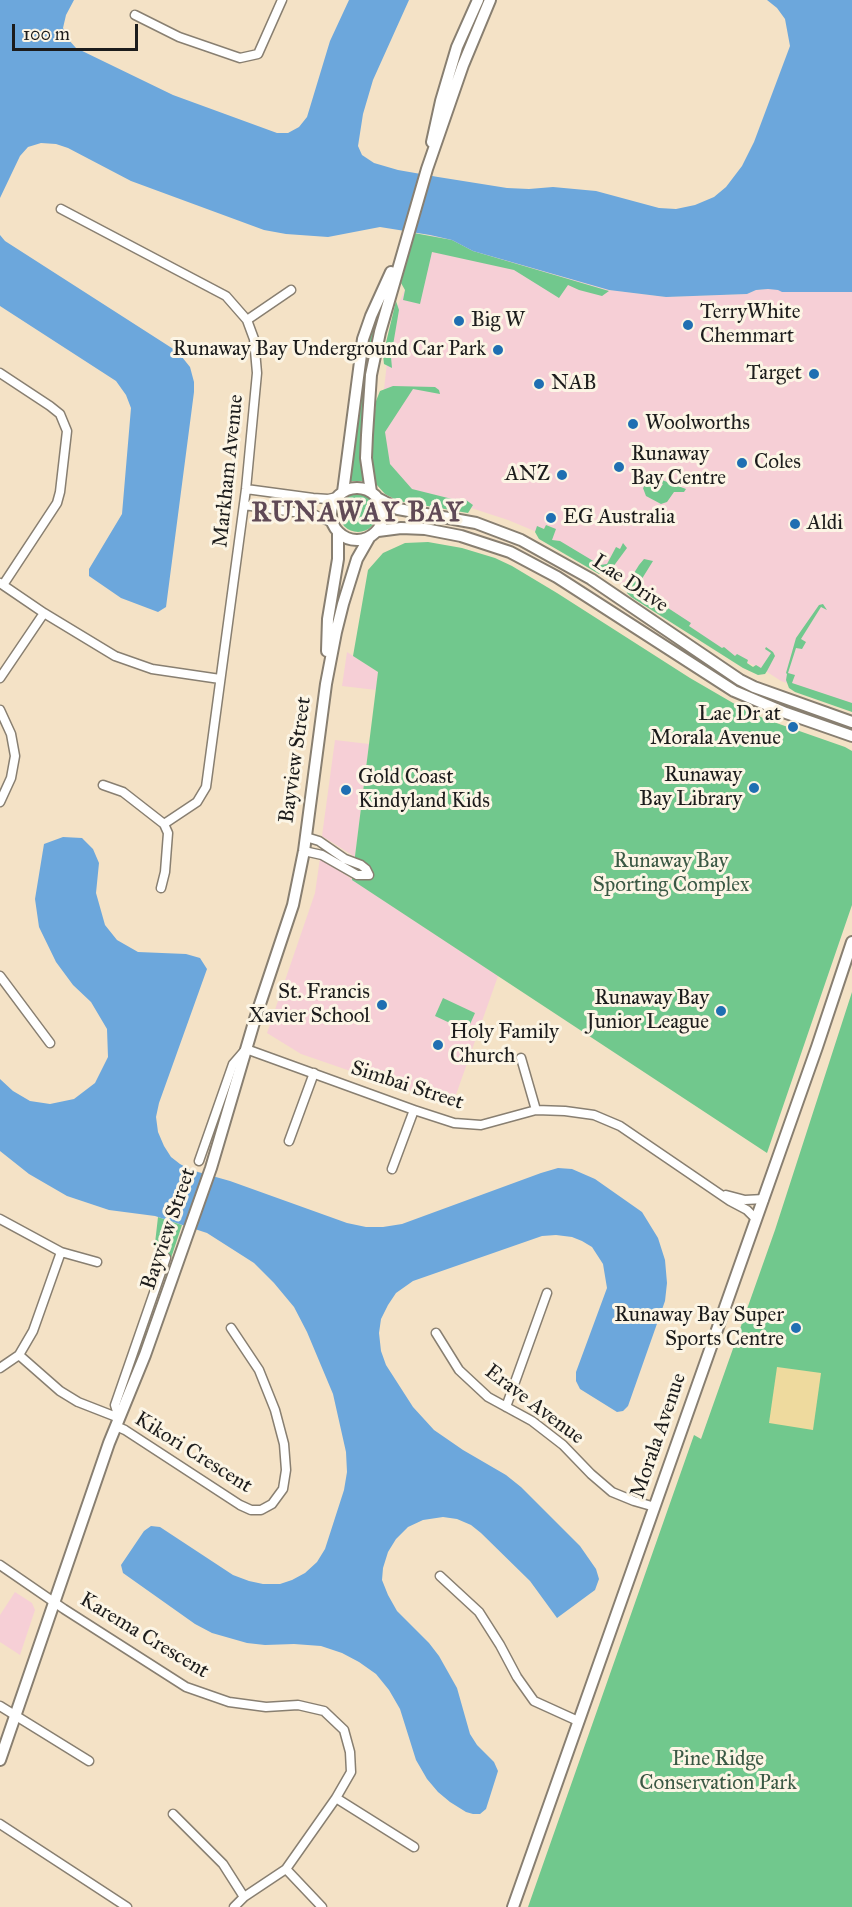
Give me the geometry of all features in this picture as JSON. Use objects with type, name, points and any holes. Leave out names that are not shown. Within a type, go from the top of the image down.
[{"type":"main road","points":[[450,85],[457,47],[478,0]]},
{"type":"main road","points":[[405,241],[363,339],[340,495],[331,510],[335,528],[350,540],[363,540],[374,535],[382,524],[383,507],[375,495],[366,458],[371,375],[380,332],[405,241],[428,169],[434,130],[450,85],[490,0]]},
{"type":"main road","points":[[340,495],[357,488],[375,495]]},
{"type":"main road","name":"Lae Drive","points":[[375,495],[398,509],[483,525],[527,543],[581,574],[740,680],[852,722]]},
{"type":"main road","points":[[466,537],[483,525]]},
{"type":"main road","name":"Bayview Street","points":[[326,684],[328,619],[338,559],[335,528]]},
{"type":"main road","name":"Lae Drive","points":[[374,535],[393,528],[417,528],[466,537],[510,552],[547,570],[734,691],[786,713],[852,736]]},
{"type":"main road","name":"Bayview Street","points":[[0,1760],[53,1602],[118,1422],[145,1355],[211,1168],[246,1049],[293,905],[304,851],[326,684],[343,604],[357,559],[374,535]]},
{"type":"main road","name":"Morala Avenue","points":[[513,1907],[764,1199],[851,946]]},
{"type":"street","points":[[135,15],[179,37],[240,58],[258,54],[282,0]]},
{"type":"street","name":"Markham Avenue","points":[[61,209],[226,296],[247,320],[254,339],[257,373],[246,489],[206,787],[197,802],[164,824]]},
{"type":"street","points":[[247,320],[291,290]]},
{"type":"street","points":[[0,373],[60,414],[67,431],[57,502],[2,584],[97,646],[135,664],[170,673],[220,679]]},
{"type":"street","points":[[246,489],[320,499],[340,495]]},
{"type":"street","points":[[244,505],[315,515],[335,528]]},
{"type":"street","points":[[0,678],[44,613]]},
{"type":"street","points":[[0,710],[11,734],[15,756],[11,778],[0,802]]},
{"type":"street","points":[[103,785],[123,792],[164,824],[168,834],[165,872],[161,888]]},
{"type":"street","points":[[304,851],[322,855],[357,875],[369,875],[361,865],[345,859],[319,842],[306,837]]},
{"type":"street","points":[[0,976],[50,1043]]},
{"type":"street","name":"Simbai Street","points":[[246,1049],[454,1123],[481,1125],[536,1110],[594,1114],[620,1126],[747,1210],[756,1219]]},
{"type":"street","name":"Bayview Street","points":[[199,1161],[233,1064],[246,1049]]},
{"type":"street","points":[[521,1058],[536,1110]]},
{"type":"street","points":[[289,1141],[314,1073]]},
{"type":"street","points":[[392,1169],[414,1110]]},
{"type":"street","name":"Simbai Street","points":[[717,1192],[745,1200],[764,1199]]},
{"type":"street","points":[[0,1219],[61,1252],[97,1262]]},
{"type":"street","points":[[0,1368],[19,1355],[33,1331],[61,1252]]},
{"type":"street","name":"Bayview Street","points":[[118,1422],[115,1405],[166,1258]]},
{"type":"street","points":[[506,1407],[547,1293]]},
{"type":"street","name":"Kikori Crescent","points":[[19,1355],[60,1391],[118,1422],[125,1430],[240,1505],[251,1510],[261,1510],[272,1504],[283,1489],[286,1470],[284,1444],[275,1410],[259,1370],[231,1328]]},
{"type":"street","name":"Erave Avenue","points":[[436,1333],[459,1370],[488,1397],[532,1421],[563,1445],[612,1492],[655,1506]]},
{"type":"street","name":"Karema Crescent","points":[[0,1565],[53,1602],[186,1687],[229,1702],[266,1707],[298,1705],[324,1711],[344,1730],[350,1752],[351,1772],[336,1798],[286,1869],[244,1897],[234,1907]]},
{"type":"street","points":[[440,1576],[479,1612],[517,1677],[534,1701],[578,1721]]},
{"type":"street","points":[[0,1706],[89,1761]]},
{"type":"street","points":[[336,1798],[414,1847]]},
{"type":"street","points":[[173,1814],[223,1864],[244,1897]]},
{"type":"street","points":[[0,1824],[127,1907]]},
{"type":"street","points":[[286,1869],[322,1907]]},
{"type":"shaded area","name":"Runaway Bay Centre","points":[[430,235],[452,240],[473,251],[609,290],[666,297],[747,294],[756,290],[768,289],[852,292],[852,706],[781,681],[761,668],[735,658],[544,535],[468,507],[429,500],[391,478],[379,434],[392,318]]},
{"type":"shaded area","points":[[347,652],[378,672],[376,690],[342,686]]},
{"type":"shaded area","name":"Gold Coast Kindyland Kids","points":[[335,740],[369,744],[355,857],[322,836]]},
{"type":"shaded area","name":"St. Francis Xavier School","points":[[320,858],[498,976],[452,1106],[301,1054],[267,1033],[315,893]]},
{"type":"shaded area","points":[[15,1592],[32,1603],[35,1610],[20,1655],[0,1642],[0,1615]]},
{"type":"green space","points":[[414,233],[452,240],[473,251],[609,291],[602,296],[568,285],[559,298],[514,270],[432,252],[420,304],[403,300],[405,290],[401,283]]},
{"type":"green space","points":[[402,255],[367,372],[362,449],[365,481],[350,481],[368,335]]},
{"type":"green space","points":[[396,301],[399,310],[391,357],[392,368],[384,364],[383,355]]},
{"type":"green space","points":[[393,386],[435,387],[440,394],[413,389],[385,432],[390,464],[412,489],[464,502],[466,500],[473,505],[468,513],[398,501],[385,494],[376,484],[370,462],[376,401],[380,391]]},
{"type":"green space","points":[[664,474],[662,480],[686,489],[684,492],[674,492],[667,502],[661,504],[646,496],[643,488],[647,483],[659,490],[663,484],[651,476]]},
{"type":"green space","points":[[358,494],[371,500],[377,513],[371,526],[358,532],[345,526],[339,513],[345,500]]},
{"type":"green space","points":[[546,525],[556,529],[552,540],[560,541],[600,565],[607,564],[616,547],[620,549],[623,543],[627,548],[607,574],[599,574],[539,539],[535,532],[537,526],[544,529]]},
{"type":"green space","name":"Runaway Bay Sporting Complex","points":[[428,542],[462,548],[512,566],[733,703],[765,719],[852,751],[852,905],[767,1153],[352,880],[378,672],[353,656],[368,570],[383,553],[405,543]]},
{"type":"green space","points":[[644,559],[653,561],[635,590],[643,595],[645,593],[691,623],[689,626],[722,648],[724,647],[735,656],[737,654],[748,660],[747,663],[753,667],[756,665],[761,668],[771,653],[765,649],[766,647],[775,656],[765,674],[758,675],[743,668],[631,597],[627,593],[626,586]]},
{"type":"green space","points":[[823,604],[827,610],[821,607],[801,639],[806,642],[802,649],[796,648],[788,673],[795,675],[792,683],[852,703],[852,712],[795,692],[789,688],[786,680],[796,638],[819,605]]},
{"type":"green space","name":"Pine Ridge Conservation Park","points":[[852,992],[852,1907],[528,1907],[694,1435],[701,1439],[775,1230]]},
{"type":"green space","points":[[443,998],[475,1013],[467,1031],[435,1016]]},
{"type":"green space","points":[[158,1217],[182,1225],[171,1258],[154,1252]]},
{"type":"sand","points":[[777,1367],[821,1373],[813,1430],[769,1423]]},
{"type":"water","points":[[0,0],[74,0],[66,15],[63,28],[68,39],[76,48],[173,95],[277,133],[288,133],[299,127],[307,117],[330,41],[349,0],[409,0],[373,80],[363,114],[358,146],[362,155],[374,163],[398,170],[438,177],[507,188],[553,187],[596,191],[659,208],[676,209],[695,205],[714,197],[726,187],[742,166],[754,142],[790,46],[785,19],[767,0],[852,0],[852,292],[782,292],[768,289],[756,290],[747,294],[666,297],[609,290],[473,251],[452,240],[430,235],[380,227],[328,237],[264,230],[131,181],[56,144],[41,143],[28,147],[20,156],[0,198]]},
{"type":"water","points":[[0,235],[5,241],[178,352],[190,367],[194,392],[166,607],[158,612],[121,598],[89,576],[89,569],[122,514],[131,408],[126,395],[116,381],[0,306]]},
{"type":"water","points":[[63,837],[82,838],[93,849],[99,863],[96,893],[105,925],[117,940],[138,952],[186,954],[200,958],[207,969],[156,1117],[158,1132],[164,1146],[171,1157],[180,1164],[191,1170],[230,1181],[347,1223],[366,1227],[402,1224],[541,1173],[558,1168],[572,1169],[595,1179],[642,1212],[658,1238],[665,1260],[667,1283],[665,1301],[628,1406],[623,1411],[617,1412],[580,1389],[576,1381],[576,1372],[607,1288],[603,1264],[592,1247],[572,1237],[542,1236],[413,1281],[396,1293],[381,1319],[379,1333],[381,1351],[386,1365],[413,1407],[434,1430],[506,1475],[521,1487],[580,1546],[596,1569],[599,1579],[595,1590],[557,1618],[530,1581],[481,1533],[471,1525],[457,1519],[443,1517],[423,1520],[408,1527],[396,1539],[388,1552],[382,1580],[388,1595],[397,1611],[439,1656],[457,1688],[470,1734],[477,1745],[494,1762],[498,1771],[486,1809],[480,1814],[466,1812],[450,1802],[427,1779],[416,1760],[400,1709],[389,1690],[376,1674],[359,1662],[321,1646],[247,1643],[212,1633],[195,1624],[123,1573],[121,1565],[144,1531],[151,1526],[160,1527],[233,1575],[249,1581],[280,1584],[305,1573],[317,1562],[325,1549],[344,1490],[347,1472],[346,1452],[333,1394],[307,1332],[294,1307],[254,1263],[207,1233],[155,1216],[109,1210],[67,1196],[29,1174],[0,1151],[0,1079],[13,1091],[30,1101],[50,1104],[74,1099],[95,1083],[108,1057],[107,1029],[91,1002],[73,985],[56,962],[39,927],[35,899],[44,844]]},
{"type":"place","name":"Big W","points":[[459,321]]},
{"type":"place","name":"TerryWhite Chemmart","points":[[688,325]]},
{"type":"place","name":"Runaway Bay Underground Car Park","points":[[498,350]]},
{"type":"place","name":"Target","points":[[814,374]]},
{"type":"place","name":"NAB","points":[[539,384]]},
{"type":"place","name":"Woolworths","points":[[633,424]]},
{"type":"place","name":"Coles","points":[[742,463]]},
{"type":"place","name":"Runaway Bay Centre","points":[[619,467]]},
{"type":"place","name":"ANZ","points":[[562,475]]},
{"type":"place","name":"EG Australia","points":[[551,518]]},
{"type":"place","name":"Aldi","points":[[795,524]]},
{"type":"place","name":"Lae Dr at Morala Avenue","points":[[793,727]]},
{"type":"place","name":"Runaway Bay Library","points":[[754,788]]},
{"type":"place","name":"Gold Coast Kindyland Kids","points":[[346,790]]},
{"type":"place","name":"St. Francis Xavier School","points":[[382,1005]]},
{"type":"place","name":"Runaway Bay Junior League","points":[[721,1011]]},
{"type":"place","name":"Holy Family Church","points":[[438,1045]]},
{"type":"place","name":"Runaway Bay Super Sports Centre","points":[[796,1328]]},
{"type":"district","name":"RUNAWAY BAY","points":[[358,514]]}]
